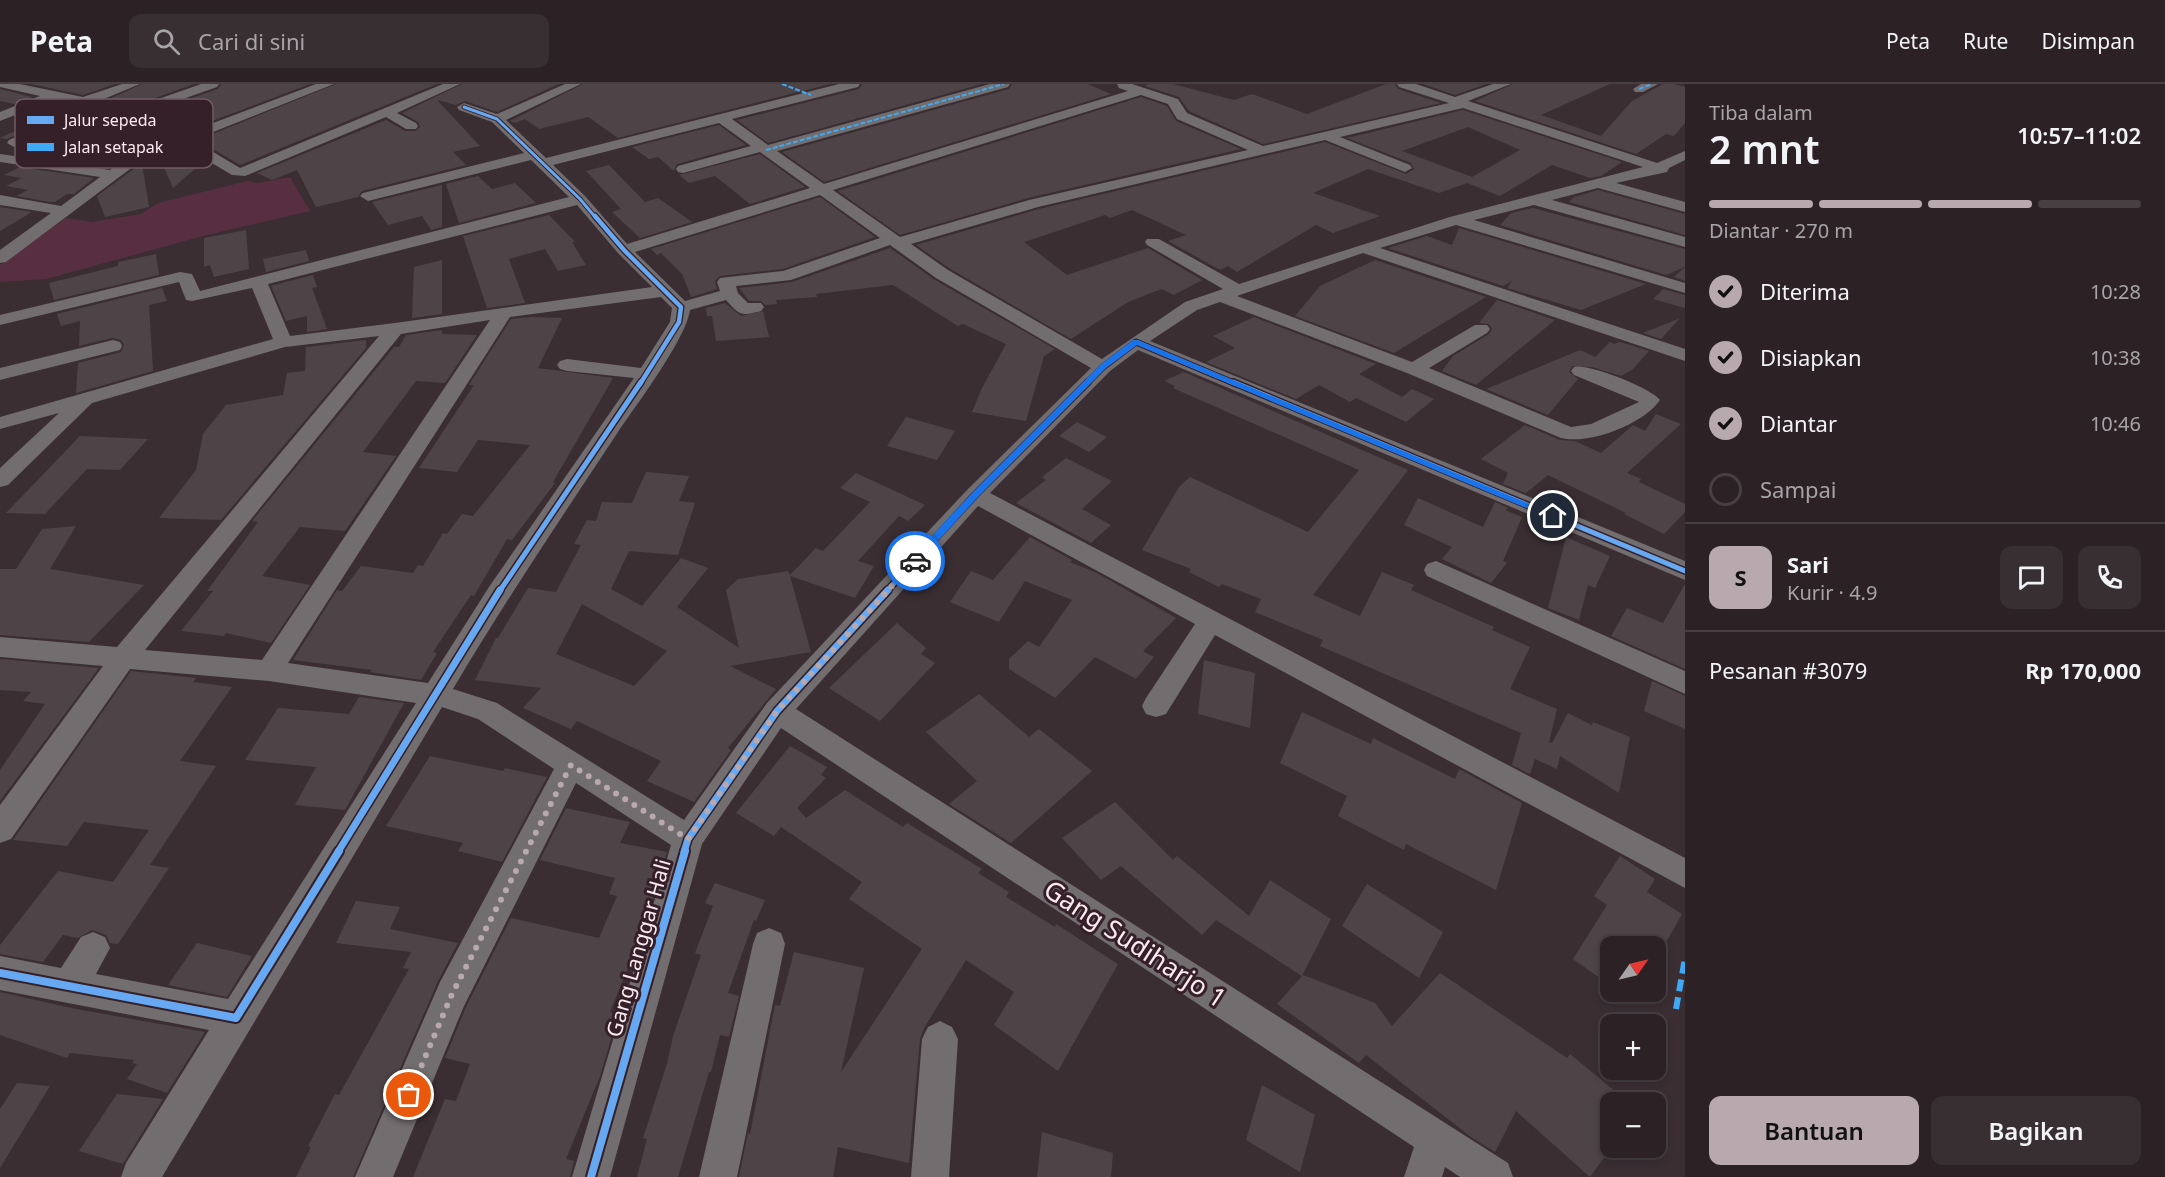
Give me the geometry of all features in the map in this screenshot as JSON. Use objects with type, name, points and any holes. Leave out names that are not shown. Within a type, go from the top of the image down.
[{"type":"street","points":[[91,99],[134,84]]},
{"type":"street","points":[[170,99],[213,84]]},
{"type":"street","points":[[213,127],[328,84]]},
{"type":"street","points":[[497,119],[574,84]]},
{"type":"street","points":[[782,84],[811,95]]},
{"type":"street","points":[[368,196],[721,118],[854,84]]},
{"type":"street","points":[[683,169],[1004,84]]},
{"type":"street","points":[[1120,84],[1173,102],[1182,116],[1263,151]]},
{"type":"street","points":[[1403,84],[1685,175]]},
{"type":"street","points":[[755,307],[744,310],[730,294],[726,282],[785,276],[895,241],[1034,203],[1328,136],[1460,103],[1505,84]]},
{"type":"street","points":[[1639,89],[1653,84]]},
{"type":"street","points":[[4,86],[55,90],[80,99]]},
{"type":"street","points":[[37,99],[55,90]]},
{"type":"street","points":[[624,250],[1138,92]]},
{"type":"street","points":[[141,1177],[236,1018],[498,593],[647,374],[679,322],[672,299],[624,250],[580,199],[497,119],[459,95],[387,112],[240,172],[213,157]]},
{"type":"street","points":[[0,117],[15,110]]},
{"type":"street","points":[[387,112],[411,126]]},
{"type":"street","points":[[721,118],[942,274],[1103,367]]},
{"type":"street","points":[[1328,136],[1405,168]]},
{"type":"street","name":"Gang Langgar Hali","points":[[591,1177],[688,839],[777,711],[975,495],[1103,367],[1191,306],[1456,219],[1659,168],[1685,155]]},
{"type":"street","points":[[0,158],[15,160]]},
{"type":"street","points":[[68,168],[115,175]]},
{"type":"street","points":[[3,253],[124,168]]},
{"type":"street","points":[[1598,183],[1685,207]]},
{"type":"street","points":[[0,320],[180,277],[186,278],[194,297],[580,199]]},
{"type":"street","points":[[1478,199],[1499,208]]},
{"type":"street","points":[[0,200],[65,211]]},
{"type":"street","points":[[1534,200],[1685,242]]},
{"type":"street","points":[[1456,219],[1685,288]]},
{"type":"street","points":[[1153,242],[1229,293],[1568,433],[1584,435],[1600,429],[1646,406],[1650,400],[1581,370]]},
{"type":"street","points":[[1363,248],[1685,355]]},
{"type":"street","points":[[258,281],[283,342]]},
{"type":"street","points":[[0,423],[283,342],[395,329],[504,312],[730,294]]},
{"type":"street","points":[[269,671],[504,312]]},
{"type":"street","points":[[0,829],[124,657],[395,329]]},
{"type":"street","points":[[1414,369],[1481,329]]},
{"type":"street","points":[[1136,342],[1685,571]]},
{"type":"street","points":[[0,374],[113,346]]},
{"type":"street","points":[[567,365],[647,374]]},
{"type":"street","points":[[0,480],[85,399]]},
{"type":"street","points":[[975,495],[1685,874]]},
{"type":"street","points":[[1436,570],[1685,683]]},
{"type":"street","points":[[1156,706],[1211,621]]},
{"type":"street","points":[[0,647],[269,671],[437,695],[487,711],[688,839]]},
{"type":"street","name":"Gang Sudiharjo 1","points":[[777,711],[1494,1177]]},
{"type":"street","points":[[374,1177],[452,994],[571,765]]},
{"type":"street","points":[[718,1177],[769,944]]},
{"type":"street","points":[[69,986],[93,948]]},
{"type":"street","points":[[0,973],[236,1018]]},
{"type":"street","points":[[930,1177],[940,1039]]},
{"type":"street","points":[[1423,1177],[1436,1139]]},
{"type":"shaded area","points":[[290,177],[310,211],[203,236],[46,279],[0,282],[0,265],[66,218],[91,222],[141,214],[158,203],[247,181],[258,183]]},
{"type":"building","points":[[31,84],[115,84],[83,95]]},
{"type":"building","points":[[142,84],[194,84],[152,99],[109,99]]},
{"type":"building","points":[[221,84],[310,84],[213,121],[213,99],[189,99],[218,89]]},
{"type":"building","points":[[336,84],[437,84],[240,165],[213,149],[213,134]]},
{"type":"building","points":[[462,84],[559,84],[497,112],[465,101],[456,105],[437,100],[480,146],[453,152],[466,165],[362,191],[358,197],[316,207],[297,170],[272,180],[257,173],[386,120],[405,131],[416,131],[420,127],[418,122],[402,113]]},
{"type":"building","points":[[583,84],[830,84],[618,138],[588,117],[539,129],[525,119],[515,123],[510,121]]},
{"type":"building","points":[[862,84],[982,84],[768,143],[737,120],[859,89]]},
{"type":"building","points":[[1012,84],[1088,84],[1111,94],[824,182],[782,152],[1009,89]]},
{"type":"building","points":[[1173,84],[1234,100],[1252,94],[1307,114],[1386,84],[1395,84],[1398,89],[1441,103],[1263,144],[1189,111],[1179,97],[1145,86]]},
{"type":"building","points":[[1423,84],[1486,84],[1455,95]]},
{"type":"building","points":[[1513,84],[1610,84],[1541,115],[1601,136],[1632,101],[1663,84],[1674,84],[1685,87],[1685,123],[1674,136],[1666,134],[1636,154],[1475,101]]},
{"type":"building","points":[[0,89],[32,97],[15,99],[14,104],[0,101]]},
{"type":"building","points":[[1141,97],[1167,106],[1176,121],[1241,149],[1028,198],[900,235],[838,191]]},
{"type":"building","points":[[1463,110],[1622,162],[1601,176],[1590,178],[1552,165],[1500,196],[1467,183],[1439,193],[1368,169],[1313,193],[1380,216],[1333,233],[1316,225],[1237,272],[1228,266],[1220,270],[1168,241],[1186,235],[1132,210],[1110,218],[1105,215],[1024,242],[1067,275],[1148,248],[1202,280],[1174,295],[1161,289],[1128,302],[1071,339],[949,268],[916,245],[1039,209],[1325,142],[1406,174],[1414,169],[1411,163],[1347,138]],"holes":[[[1468,127],[1520,150],[1472,177],[1402,151]]]},
{"type":"building","points":[[719,125],[746,145],[677,164],[674,171],[658,157],[649,159],[632,147]]},
{"type":"building","points":[[15,131],[15,135],[7,139],[0,138]]},
{"type":"building","points":[[760,154],[805,187],[750,204],[715,176],[689,183],[679,175]]},
{"type":"building","points":[[609,165],[645,202],[658,198],[692,222],[640,238],[612,212],[621,209],[586,171]]},
{"type":"building","points":[[18,168],[27,168],[94,178],[74,194],[67,194],[55,202],[50,202],[16,196],[28,190],[6,186],[22,178],[4,175]]},
{"type":"building","points":[[135,168],[143,168],[149,207],[105,217],[97,196]]},
{"type":"building","points":[[164,168],[196,168],[173,188]]},
{"type":"building","points":[[478,176],[492,189],[515,183],[536,203],[459,223],[446,184]]},
{"type":"building","points":[[442,185],[442,227],[431,230],[422,216],[388,225],[372,202]]},
{"type":"building","points":[[1598,190],[1685,214],[1685,235],[1569,202],[1574,197]]},
{"type":"building","points":[[820,197],[875,237],[783,269],[720,276],[715,281],[717,289],[691,297],[682,274],[661,253],[657,255],[651,249]]},
{"type":"building","points":[[0,207],[32,212],[0,231]]},
{"type":"building","points":[[1533,208],[1685,249],[1685,267],[1666,275],[1500,225],[1511,213]]},
{"type":"building","points":[[549,215],[575,242],[572,242],[586,265],[558,271],[545,249],[509,259],[525,303],[487,308],[463,236]]},
{"type":"building","points":[[1459,228],[1646,284],[1581,310],[1507,288],[1512,281],[1503,286],[1388,248],[1427,236],[1452,245]]},
{"type":"building","points":[[246,230],[249,269],[214,277],[210,265],[204,267],[204,238]]},
{"type":"building","points":[[890,248],[935,280],[1055,349],[1044,356],[1026,421],[972,412],[1006,344],[963,324],[958,326],[893,285],[816,294],[817,297],[776,300],[777,304],[765,305],[761,301],[749,301],[739,288],[792,282]]},
{"type":"building","points":[[306,250],[309,261],[266,272],[263,259]]},
{"type":"building","points":[[156,254],[159,275],[54,300],[49,283],[118,266],[118,262]]},
{"type":"building","points":[[442,260],[442,314],[412,318],[414,267]]},
{"type":"building","points":[[1375,260],[1486,297],[1394,353],[1295,316],[1320,286]]},
{"type":"building","points":[[1685,267],[1685,281],[1674,277]]},
{"type":"building","points":[[313,275],[317,287],[312,288],[327,329],[307,332],[307,316],[286,321],[271,286]]},
{"type":"building","points":[[162,288],[167,301],[149,305],[153,371],[76,393],[78,363],[121,352],[124,345],[121,340],[112,338],[79,346],[80,321],[61,326],[57,314]]},
{"type":"building","points":[[1663,289],[1685,295],[1685,308],[1653,299]]},
{"type":"building","points":[[1497,300],[1555,320],[1476,385],[1442,371],[1453,356],[1489,334],[1492,329],[1489,324],[1479,323]]},
{"type":"building","points":[[725,303],[741,316],[763,311],[769,337],[716,341],[712,316],[707,316],[706,308]]},
{"type":"building","points":[[1254,317],[1376,364],[1359,374],[1402,397],[1412,389],[1434,399],[1406,422],[1356,398],[1350,402],[1319,385],[1296,399],[1206,362],[1235,348],[1213,336]]},
{"type":"building","points":[[562,318],[538,368],[613,378],[553,482],[555,483],[512,540],[507,539],[474,596],[471,595],[433,652],[437,653],[421,680],[370,672],[372,670],[293,660],[337,590],[342,591],[361,566],[413,573],[418,565],[423,566],[443,533],[447,534],[462,514],[473,516],[530,445],[478,440],[457,472],[419,468],[474,385],[469,385],[511,319]]},
{"type":"building","points":[[1680,318],[1661,339],[1643,333]]},
{"type":"building","points":[[442,330],[442,334],[477,335],[445,383],[416,381],[363,452],[396,456],[345,531],[300,527],[262,576],[310,585],[271,643],[226,633],[224,636],[181,631],[213,591],[207,591],[258,522],[252,521],[394,347],[399,347],[406,335]]},
{"type":"building","points":[[366,340],[366,348],[221,520],[159,518],[196,470],[203,434],[226,405],[283,395],[287,373],[305,371],[306,347]]},
{"type":"building","points":[[1610,342],[1614,344],[1620,342],[1649,351],[1632,370],[1621,376],[1592,367],[1572,366],[1569,372],[1578,379],[1548,415],[1486,389],[1580,350],[1595,357]]},
{"type":"building","points":[[1184,372],[1408,470],[1313,595],[1360,616],[1382,572],[1414,585],[1411,590],[1494,627],[1492,630],[1530,647],[1510,689],[1557,709],[1549,742],[1552,743],[1568,713],[1592,725],[1593,722],[1630,737],[1619,793],[1560,756],[1557,769],[1535,759],[1530,774],[1512,765],[1521,733],[1320,646],[1323,640],[1255,612],[1261,599],[1222,584],[1219,587],[1189,572],[1191,569],[1142,550],[1179,487],[1190,477],[1308,532],[1359,470],[1173,388],[1175,386],[1164,381]]},
{"type":"building","points":[[1656,414],[1681,424],[1627,473],[1641,479],[1639,482],[1685,504],[1685,512],[1664,534],[1548,475],[1526,493],[1503,484],[1508,473],[1481,459],[1525,425],[1560,440],[1575,441],[1601,453],[1633,425],[1645,431]]},
{"type":"building","points":[[906,417],[955,431],[937,460],[887,446]]},
{"type":"building","points":[[1077,422],[1107,437],[1089,452],[1059,436]]},
{"type":"building","points":[[80,436],[148,439],[120,470],[87,469],[45,514],[6,513]]},
{"type":"building","points":[[1066,458],[1112,481],[1082,509],[1111,525],[1091,543],[1016,503],[1046,480],[1042,477]]},
{"type":"building","points":[[646,472],[689,476],[679,501],[695,503],[678,555],[629,551],[611,589],[642,606],[681,558],[708,568],[677,607],[739,648],[726,590],[738,579],[788,571],[790,575],[816,548],[823,551],[870,502],[840,488],[856,473],[925,505],[908,521],[899,516],[858,561],[874,566],[855,598],[790,576],[811,652],[730,666],[776,689],[728,748],[731,750],[694,802],[647,781],[661,761],[577,721],[571,729],[523,708],[541,688],[475,680],[496,638],[528,588],[556,592],[581,545],[574,544],[587,520],[596,521],[602,502],[632,503]],"holes":[[[582,604],[667,651],[634,686],[556,654]]]},
{"type":"building","points":[[1418,498],[1483,527],[1495,502],[1508,508],[1505,510],[1522,517],[1503,561],[1507,563],[1491,583],[1442,559],[1452,547],[1404,525]]},
{"type":"building","points":[[76,526],[50,569],[144,585],[89,642],[0,635],[0,569],[16,569],[42,529]]},
{"type":"building","points":[[1030,537],[1072,560],[1070,562],[1095,572],[1176,618],[1143,651],[1154,657],[1136,679],[1095,657],[1055,698],[1009,669],[1009,659],[1028,641],[1039,647],[1072,600],[1025,581],[999,622],[950,602],[971,571],[993,580]]},
{"type":"building","points":[[1566,537],[1610,556],[1595,588],[1588,585],[1579,620],[1548,608]]},
{"type":"building","points":[[1685,584],[1685,669],[1611,636],[1627,608],[1663,623]]},
{"type":"building","points":[[897,623],[926,648],[921,654],[935,663],[880,721],[829,688]]},
{"type":"building","points":[[0,659],[99,668],[0,801],[0,770],[45,704],[23,701],[31,692],[0,690]]},
{"type":"building","points":[[1204,660],[1255,673],[1250,728],[1198,714]]},
{"type":"building","points":[[131,671],[196,678],[193,682],[232,687],[180,761],[216,766],[150,865],[169,868],[118,944],[110,943],[106,935],[92,930],[78,938],[63,935],[43,962],[0,954],[0,945],[58,871],[113,882],[149,830],[84,822],[67,846],[13,840]]},
{"type":"building","points":[[1652,681],[1685,696],[1685,729],[1644,711]]},
{"type":"building","points":[[979,694],[1029,737],[1039,729],[1092,771],[1011,843],[949,804],[977,781],[926,732]]},
{"type":"building","points":[[359,697],[404,703],[345,810],[295,805],[316,767],[245,760],[278,708],[349,714]]},
{"type":"building","points":[[1302,712],[1371,744],[1373,738],[1455,779],[1459,769],[1522,803],[1496,890],[1406,844],[1404,850],[1338,816],[1347,796],[1280,763]]},
{"type":"building","points":[[790,746],[827,767],[821,775],[826,778],[797,808],[806,818],[845,790],[903,827],[907,823],[982,869],[978,873],[1009,892],[1006,897],[1055,927],[1056,924],[1118,964],[1058,1071],[994,1025],[1014,992],[966,960],[924,1028],[920,1039],[909,1163],[838,1147],[833,1177],[739,1177],[748,1133],[750,1134],[775,1005],[780,1006],[794,952],[864,968],[841,1072],[922,949],[849,899],[862,882],[781,827],[774,836],[736,813]]},
{"type":"building","points":[[430,756],[503,771],[505,768],[547,777],[502,862],[458,851],[463,843],[386,826]]},
{"type":"building","points":[[1115,802],[1173,860],[1177,856],[1249,916],[1270,880],[1331,919],[1302,976],[1216,920],[1202,935],[1121,866],[1101,880],[1062,838]]},
{"type":"building","points":[[566,808],[630,822],[620,843],[667,852],[643,932],[610,1012],[618,1015],[600,1076],[566,1159],[574,1161],[570,1177],[413,1177],[445,1099],[456,1101],[470,1064],[445,1058],[466,1007],[511,918],[599,938],[617,896],[609,894],[615,878],[540,860]]},
{"type":"building","points":[[1620,856],[1655,879],[1647,892],[1682,914],[1666,942],[1666,936],[1600,936],[1600,978],[1573,959],[1607,905],[1594,896]]},
{"type":"building","points":[[715,883],[765,900],[756,921],[754,920],[728,993],[739,996],[729,1037],[720,1035],[711,1072],[709,1072],[678,1177],[637,1177],[647,1139],[643,1138],[667,1064],[673,1036],[701,955],[695,953],[713,906],[705,903]]},
{"type":"building","points":[[1367,884],[1443,932],[1419,978],[1342,926]]},
{"type":"building","points":[[356,901],[400,907],[390,929],[458,943],[438,981],[353,1177],[296,1177],[311,1147],[308,1146],[335,1094],[339,1095],[409,969],[403,968],[411,952],[336,943]]},
{"type":"building","points":[[197,943],[252,956],[227,997],[168,985]]},
{"type":"building","points":[[1440,973],[1567,1058],[1570,1054],[1616,1092],[1600,1092],[1600,1158],[1604,1158],[1590,1177],[1516,1111],[1495,1152],[1471,1137],[1366,1055],[1359,1063],[1277,1004],[1303,975],[1375,1003],[1392,1026]]},
{"type":"building","points":[[0,992],[76,1009],[205,1032],[167,1093],[127,1079],[137,1064],[132,1063],[134,1060],[70,1053],[67,1058],[0,1035]]},
{"type":"building","points":[[17,1083],[50,1086],[0,1168],[0,1109]]},
{"type":"building","points":[[1262,1085],[1315,1115],[1300,1172],[1246,1140]]},
{"type":"building","points":[[117,1094],[163,1099],[123,1164],[79,1151]]},
{"type":"building","points":[[1042,1132],[1113,1153],[1111,1177],[1037,1177]]},
{"type":"marked path","points":[[782,84],[811,95]]},
{"type":"marked path","points":[[766,150],[1004,84]]},
{"type":"marked path","points":[[1639,89],[1652,84]]},
{"type":"marked path","points":[[1676,1009],[1685,958]]},
{"type":"cycle path","points":[[0,973],[236,1018],[498,593],[647,374],[679,322],[681,307],[624,250],[580,199],[497,119],[464,107]]},
{"type":"cycle path","points":[[591,1177],[688,839],[777,711],[975,495],[1103,367],[1136,342],[1685,571]]},
{"type":"way so far","points":[[409,1095],[452,994],[571,765],[688,839],[777,711],[915,561]]},
{"type":"route","points":[[915,561],[975,495],[1103,367],[1136,342],[1553,516]]}]
